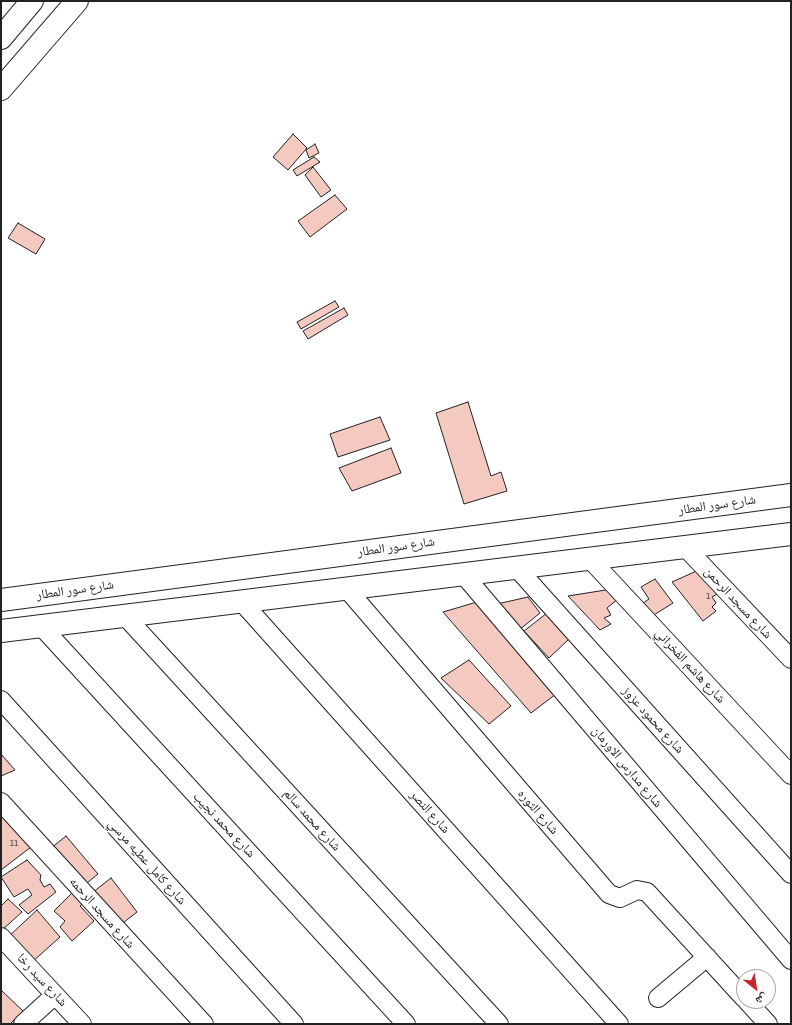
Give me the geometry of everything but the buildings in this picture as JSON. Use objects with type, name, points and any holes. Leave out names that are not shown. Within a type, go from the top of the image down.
[{"type":"street","points":[[1,38],[32,1]]},
{"type":"street","points":[[1,89],[77,1]]},
{"type":"street","name":"شارع سور المطار","points":[[1,600],[791,495]]},
{"type":"street","points":[[1,631],[463,574],[515,566],[789,536]]},
{"type":"street","name":"شارع مسجد الرحمن","points":[[685,547],[791,659]]},
{"type":"street","name":"شارع هاشم الفخراني","points":[[589,558],[791,775]]},
{"type":"street","name":"شارع محمود عزوز","points":[[515,566],[791,874]]},
{"type":"street","name":"شارع مدارس الاورمان","points":[[463,574],[791,960]]},
{"type":"street","name":"شارع الثوره","points":[[346,588],[608,894],[620,898],[637,890],[647,892],[736,989]]},
{"type":"street","name":"شارع النصر","points":[[241,601],[619,1024]]},
{"type":"street","name":"شارع محمد سالم","points":[[125,616],[499,1024]]},
{"type":"street","name":"شارع محمد نجيب","points":[[41,626],[406,1024]]},
{"type":"street","name":"شارع كامل عطيه مرسي","points":[[1,700],[294,1024]]},
{"type":"street","name":"شارع مسجد الرحمه","points":[[1,802],[204,1024]]},
{"type":"street","name":"شارع سيد رخا","points":[[1,937],[82,1024]]},
{"type":"street","points":[[658,998],[707,957]]},
{"type":"street","points":[[23,1024],[55,995]]},
{"type":"street","points":[[754,1009],[768,1024]]}]
